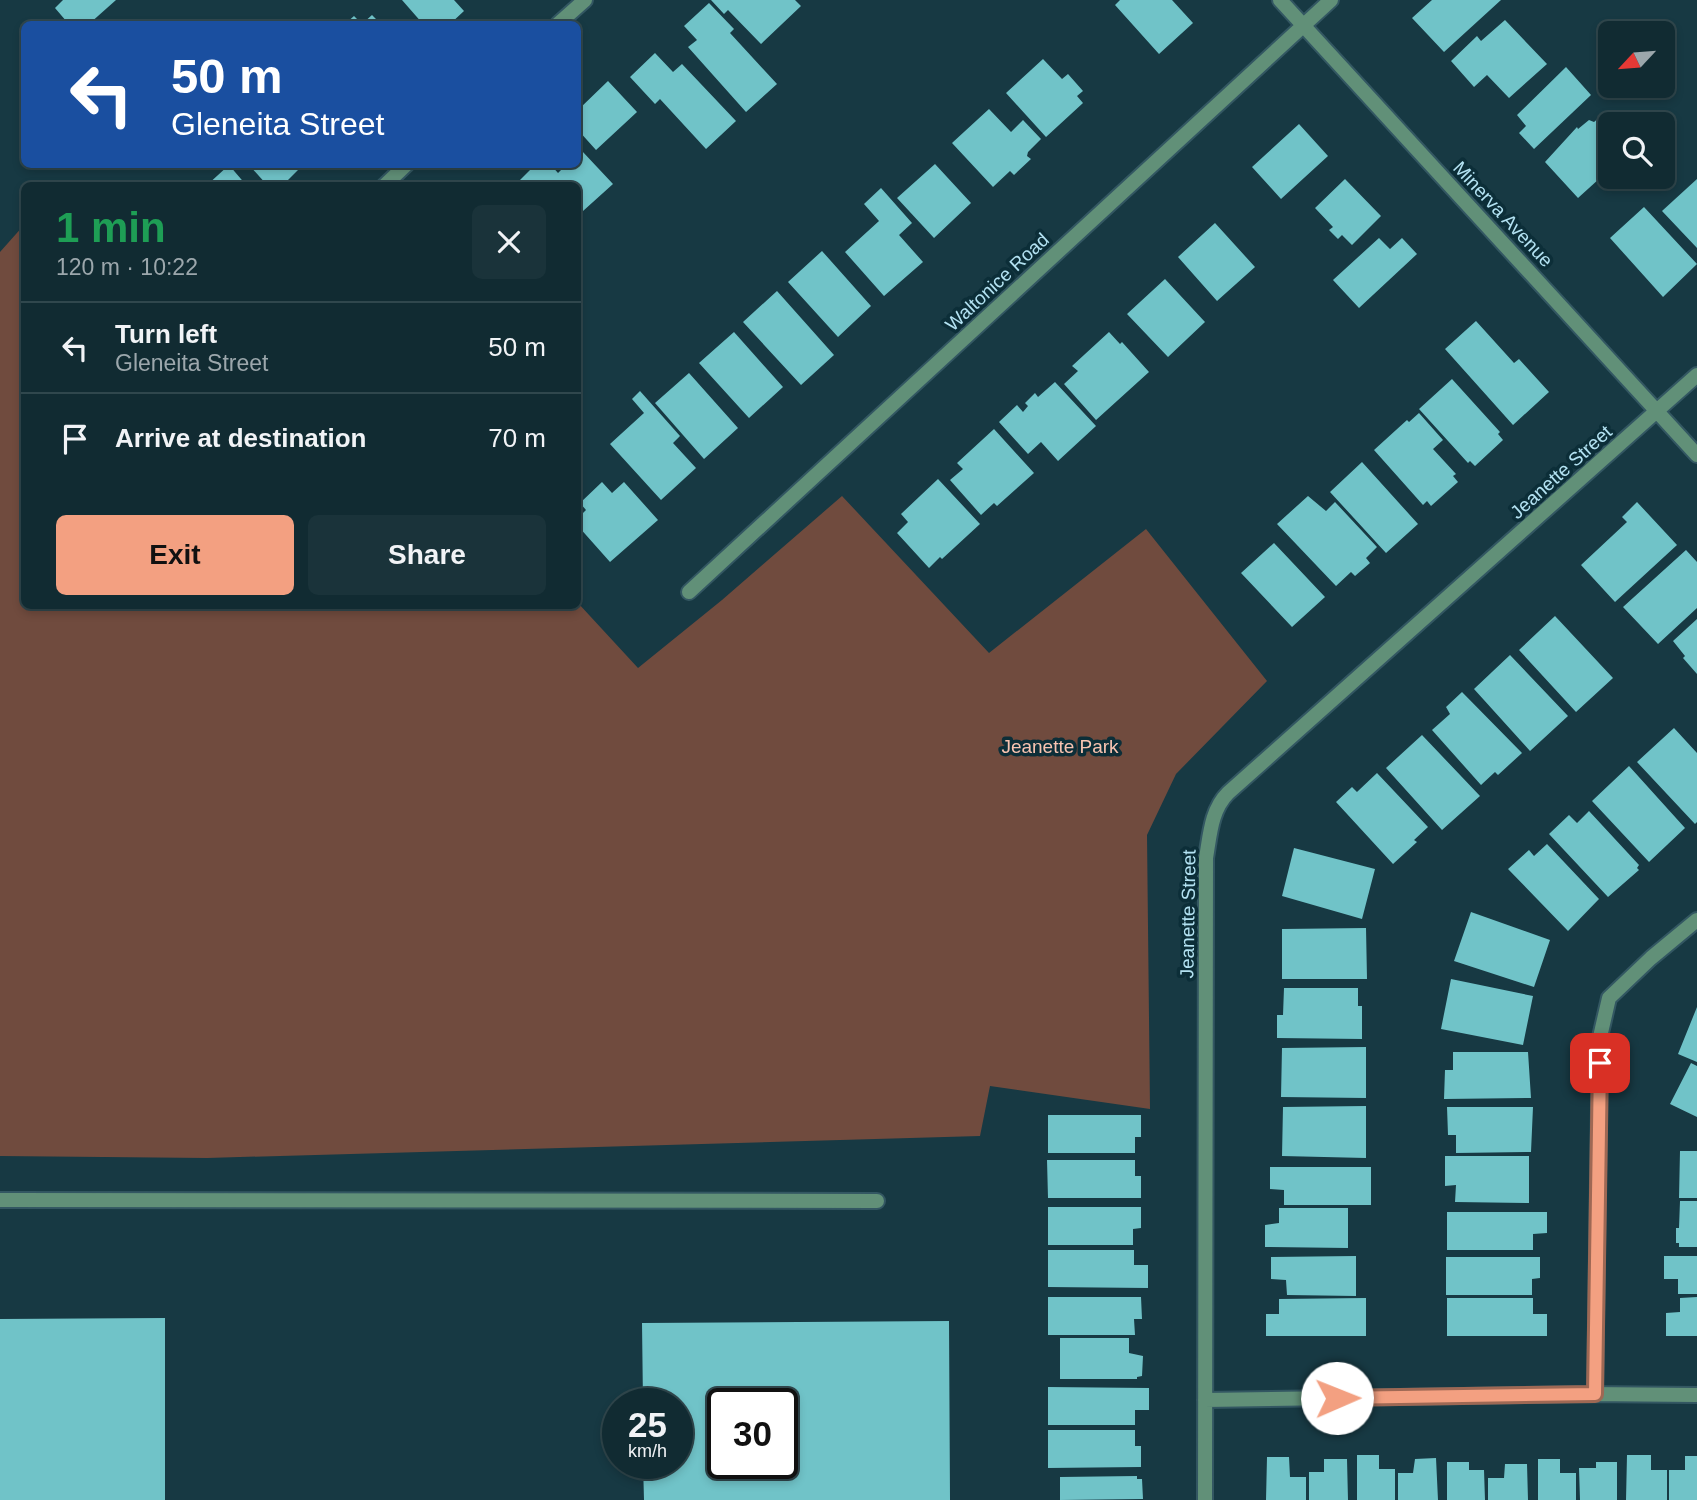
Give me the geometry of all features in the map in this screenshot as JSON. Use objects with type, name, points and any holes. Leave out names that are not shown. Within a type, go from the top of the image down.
[{"type":"street","points":[[561,21],[584,0]]},
{"type":"street","name":"Minerva Avenue","points":[[1280,0],[1697,455]]},
{"type":"street","name":"Waltonice Road","points":[[689,592],[1331,0]]},
{"type":"street","points":[[388,182],[403,168]]},
{"type":"street","name":"Jeanette Street","points":[[1205,1500],[1206,858],[1214,815],[1221,800],[1228,793],[1697,375]]},
{"type":"street","points":[[1595,1394],[1600,1037],[1609,998],[1697,920]]},
{"type":"street","points":[[0,1200],[877,1200]]},
{"type":"street","points":[[1205,1400],[1697,1395]]},
{"type":"green space","name":"Jeanette Park","points":[[21,228],[21,609],[581,609],[581,606],[638,668],[722,600],[842,496],[989,653],[1146,529],[1267,681],[1176,774],[1147,835],[1150,1109],[990,1086],[980,1136],[207,1158],[0,1156],[0,252]]},
{"type":"building","points":[[63,0],[116,0],[92,21],[66,21],[55,8]]},
{"type":"building","points":[[402,0],[454,0],[464,11],[453,21],[420,21]]},
{"type":"building","points":[[711,0],[795,0],[801,6],[761,44],[728,10],[724,14]]},
{"type":"building","points":[[1120,0],[1172,0],[1193,23],[1159,54],[1115,5]]},
{"type":"building","points":[[1432,0],[1501,0],[1444,52],[1412,18]]},
{"type":"building","points":[[709,3],[734,29],[730,33],[777,84],[746,112],[688,47],[697,40],[684,26]]},
{"type":"building","points":[[372,15],[378,21],[365,21]]},
{"type":"building","points":[[1505,20],[1547,64],[1509,98],[1487,75],[1474,87],[1451,61],[1477,36],[1481,41]]},
{"type":"building","points":[[655,53],[673,72],[682,64],[736,121],[706,149],[660,99],[655,104],[630,77]]},
{"type":"building","points":[[1043,59],[1062,79],[1068,74],[1083,91],[1077,96],[1083,103],[1046,137],[1006,93]]},
{"type":"building","points":[[1566,67],[1591,95],[1534,149],[1519,133],[1526,126],[1517,115]]},
{"type":"building","points":[[608,81],[637,112],[596,150],[581,133],[581,107]]},
{"type":"building","points":[[989,109],[1011,132],[1023,120],[1041,139],[1028,152],[1027,156],[1031,159],[1014,175],[1010,171],[993,187],[952,143]]},
{"type":"building","points":[[1598,119],[1598,180],[1578,198],[1545,162],[1577,127],[1578,129],[1589,120],[1594,122]]},
{"type":"building","points":[[1299,124],[1328,156],[1281,199],[1252,167]]},
{"type":"building","points":[[581,152],[613,184],[581,212],[581,182],[518,182],[532,168],[554,168],[558,173],[563,168],[581,168]]},
{"type":"building","points":[[935,164],[971,203],[934,238],[897,198]]},
{"type":"building","points":[[226,168],[232,168],[244,182],[210,182]]},
{"type":"building","points":[[252,168],[300,168],[286,182],[264,182]]},
{"type":"building","points":[[1345,179],[1381,216],[1352,245],[1342,235],[1338,239],[1329,230],[1333,227],[1315,208]]},
{"type":"building","points":[[1697,179],[1697,248],[1662,211]]},
{"type":"building","points":[[881,188],[912,223],[899,235],[923,262],[884,296],[845,252],[879,221],[864,204]]},
{"type":"building","points":[[1644,207],[1697,264],[1663,297],[1610,238]]},
{"type":"building","points":[[1215,223],[1255,267],[1217,301],[1178,257]]},
{"type":"building","points":[[1379,238],[1390,249],[1402,238],[1417,254],[1359,308],[1333,280]]},
{"type":"building","points":[[822,251],[871,306],[838,337],[788,282]]},
{"type":"building","points":[[1165,279],[1205,322],[1168,357],[1127,314]]},
{"type":"building","points":[[777,291],[834,355],[801,385],[743,322]]},
{"type":"building","points":[[1476,321],[1514,363],[1519,359],[1549,392],[1513,425],[1445,349]]},
{"type":"building","points":[[734,332],[783,387],[749,418],[699,363]]},
{"type":"building","points":[[1109,332],[1120,344],[1122,342],[1149,372],[1096,420],[1064,384],[1078,371],[1072,366]]},
{"type":"building","points":[[689,373],[738,428],[704,459],[655,403]]},
{"type":"building","points":[[1452,379],[1500,432],[1498,434],[1503,440],[1475,466],[1470,461],[1468,463],[1419,409]]},
{"type":"building","points":[[1055,382],[1096,426],[1058,461],[1041,442],[1028,454],[999,422],[1017,405],[1023,412],[1028,406],[1025,403],[1035,393],[1038,397]]},
{"type":"building","points":[[640,391],[680,436],[673,443],[696,468],[661,500],[610,444],[644,413],[632,399]]},
{"type":"building","points":[[1419,413],[1443,440],[1433,449],[1456,474],[1453,476],[1458,482],[1431,506],[1427,501],[1423,505],[1374,450],[1407,420],[1409,422]]},
{"type":"building","points":[[994,429],[1034,473],[997,506],[994,503],[981,515],[950,480],[963,469],[957,463]]},
{"type":"building","points":[[1362,462],[1418,524],[1386,553],[1330,492]]},
{"type":"building","points":[[938,479],[980,524],[929,568],[897,533],[908,522],[901,514]]},
{"type":"building","points":[[602,482],[612,493],[624,482],[658,520],[610,562],[581,529],[581,515],[586,510],[581,502]]},
{"type":"building","points":[[1308,496],[1326,511],[1335,502],[1377,547],[1366,558],[1370,563],[1355,576],[1351,572],[1336,586],[1277,524]]},
{"type":"building","points":[[1637,502],[1677,545],[1615,602],[1581,565],[1627,522],[1622,517]]},
{"type":"building","points":[[1274,543],[1325,597],[1292,627],[1241,573]]},
{"type":"building","points":[[1686,550],[1697,562],[1697,608],[1658,644],[1623,607]]},
{"type":"building","points":[[1555,616],[1613,678],[1576,712],[1519,650]]},
{"type":"building","points":[[1697,619],[1697,674],[1673,641]]},
{"type":"building","points":[[1510,655],[1568,716],[1530,751],[1474,689]]},
{"type":"building","points":[[1462,692],[1522,753],[1498,775],[1495,772],[1481,785],[1432,730],[1450,714],[1446,707]]},
{"type":"building","points":[[1674,728],[1697,753],[1695,824],[1637,762]]},
{"type":"building","points":[[1422,735],[1480,796],[1442,830],[1386,768]]},
{"type":"building","points":[[1629,766],[1685,828],[1649,862],[1592,801]]},
{"type":"building","points":[[1377,773],[1428,827],[1414,840],[1417,842],[1393,864],[1336,802],[1352,787],[1357,792]]},
{"type":"building","points":[[1589,811],[1639,865],[1639,870],[1608,897],[1549,834],[1569,815],[1577,823]]},
{"type":"building","points":[[1547,844],[1599,899],[1568,931],[1508,869],[1529,850],[1534,856]]},
{"type":"building","points":[[1294,848],[1375,869],[1362,919],[1282,896]]},
{"type":"building","points":[[1471,912],[1550,940],[1534,987],[1454,961]]},
{"type":"building","points":[[1366,928],[1367,979],[1282,979],[1282,929]]},
{"type":"building","points":[[1451,979],[1533,996],[1523,1045],[1441,1029]]},
{"type":"building","points":[[1284,988],[1358,988],[1358,1006],[1362,1006],[1362,1039],[1277,1038],[1277,1015],[1283,1015]]},
{"type":"building","points":[[1697,1007],[1697,1062],[1678,1054]]},
{"type":"building","points":[[1366,1047],[1366,1098],[1281,1097],[1282,1048]]},
{"type":"building","points":[[1453,1052],[1528,1052],[1531,1098],[1444,1099],[1445,1070],[1453,1070]]},
{"type":"building","points":[[1691,1063],[1697,1066],[1697,1117],[1670,1104]]},
{"type":"building","points":[[1366,1106],[1366,1158],[1282,1156],[1283,1107]]},
{"type":"building","points":[[1447,1107],[1533,1107],[1531,1152],[1456,1153],[1456,1135],[1448,1135]]},
{"type":"building","points":[[1048,1115],[1141,1115],[1141,1137],[1135,1137],[1135,1153],[1048,1153]]},
{"type":"building","points":[[1680,1151],[1697,1151],[1697,1198],[1679,1198]]},
{"type":"building","points":[[1445,1156],[1529,1156],[1529,1203],[1455,1202],[1456,1185],[1445,1186]]},
{"type":"building","points":[[1047,1160],[1135,1160],[1135,1176],[1141,1176],[1141,1198],[1048,1198]]},
{"type":"building","points":[[1270,1167],[1371,1167],[1371,1205],[1284,1205],[1284,1190],[1270,1189]]},
{"type":"building","points":[[1680,1201],[1697,1201],[1697,1247],[1679,1247],[1679,1243],[1676,1243]]},
{"type":"building","points":[[1048,1207],[1141,1207],[1141,1228],[1133,1229],[1133,1245],[1048,1245]]},
{"type":"building","points":[[1279,1208],[1348,1208],[1348,1248],[1265,1247],[1265,1225],[1279,1223]]},
{"type":"building","points":[[1447,1212],[1547,1212],[1547,1233],[1533,1234],[1533,1250],[1447,1250]]},
{"type":"building","points":[[1048,1250],[1134,1250],[1134,1265],[1148,1265],[1148,1288],[1048,1287]]},
{"type":"building","points":[[1356,1256],[1356,1296],[1287,1295],[1286,1280],[1271,1279],[1271,1257]]},
{"type":"building","points":[[1664,1256],[1697,1256],[1697,1294],[1678,1294],[1678,1279],[1664,1279]]},
{"type":"building","points":[[1446,1257],[1540,1257],[1540,1278],[1532,1279],[1532,1295],[1446,1295]]},
{"type":"building","points":[[1048,1297],[1141,1297],[1142,1319],[1134,1319],[1135,1335],[1048,1335]]},
{"type":"building","points":[[1697,1297],[1697,1336],[1666,1336],[1666,1313],[1680,1312],[1680,1298]]},
{"type":"building","points":[[1366,1298],[1366,1336],[1266,1336],[1266,1314],[1279,1314],[1279,1299]]},
{"type":"building","points":[[1447,1298],[1533,1298],[1533,1314],[1547,1314],[1547,1336],[1447,1336]]},
{"type":"building","points":[[165,1318],[165,1500],[0,1500],[0,1319]]},
{"type":"building","points":[[949,1321],[950,1500],[644,1500],[643,1479],[693,1479],[693,1388],[643,1388],[642,1323]]},
{"type":"building","points":[[1060,1338],[1129,1338],[1129,1353],[1143,1356],[1142,1376],[1137,1379],[1060,1379]]},
{"type":"building","points":[[1048,1387],[1149,1388],[1149,1410],[1135,1410],[1135,1425],[1048,1425]]},
{"type":"building","points":[[1048,1430],[1135,1430],[1135,1446],[1141,1446],[1141,1467],[1048,1468]]},
{"type":"building","points":[[1357,1455],[1379,1455],[1379,1469],[1395,1469],[1395,1500],[1357,1500]]},
{"type":"building","points":[[1627,1455],[1651,1455],[1651,1470],[1667,1470],[1667,1500],[1626,1500]]},
{"type":"building","points":[[1685,1456],[1697,1456],[1697,1500],[1669,1500],[1669,1470],[1685,1470]]},
{"type":"building","points":[[1267,1457],[1289,1457],[1290,1477],[1306,1477],[1306,1500],[1266,1500]]},
{"type":"building","points":[[1436,1458],[1438,1500],[1398,1500],[1398,1473],[1413,1473],[1415,1459]]},
{"type":"building","points":[[1324,1459],[1347,1459],[1348,1500],[1309,1500],[1309,1472],[1324,1472]]},
{"type":"building","points":[[1538,1459],[1560,1459],[1560,1473],[1576,1473],[1576,1500],[1538,1500]]},
{"type":"building","points":[[1447,1462],[1469,1462],[1469,1470],[1484,1470],[1485,1500],[1447,1500]]},
{"type":"building","points":[[1596,1462],[1617,1462],[1617,1500],[1580,1500],[1579,1468],[1596,1468]]},
{"type":"building","points":[[1505,1464],[1527,1464],[1528,1500],[1488,1500],[1488,1478],[1504,1478]]},
{"type":"building","points":[[1137,1476],[1137,1479],[1142,1479],[1143,1499],[1060,1500],[1060,1477]]},
{"type":"route","points":[[1337,1398],[1595,1394],[1600,1063]]}]
